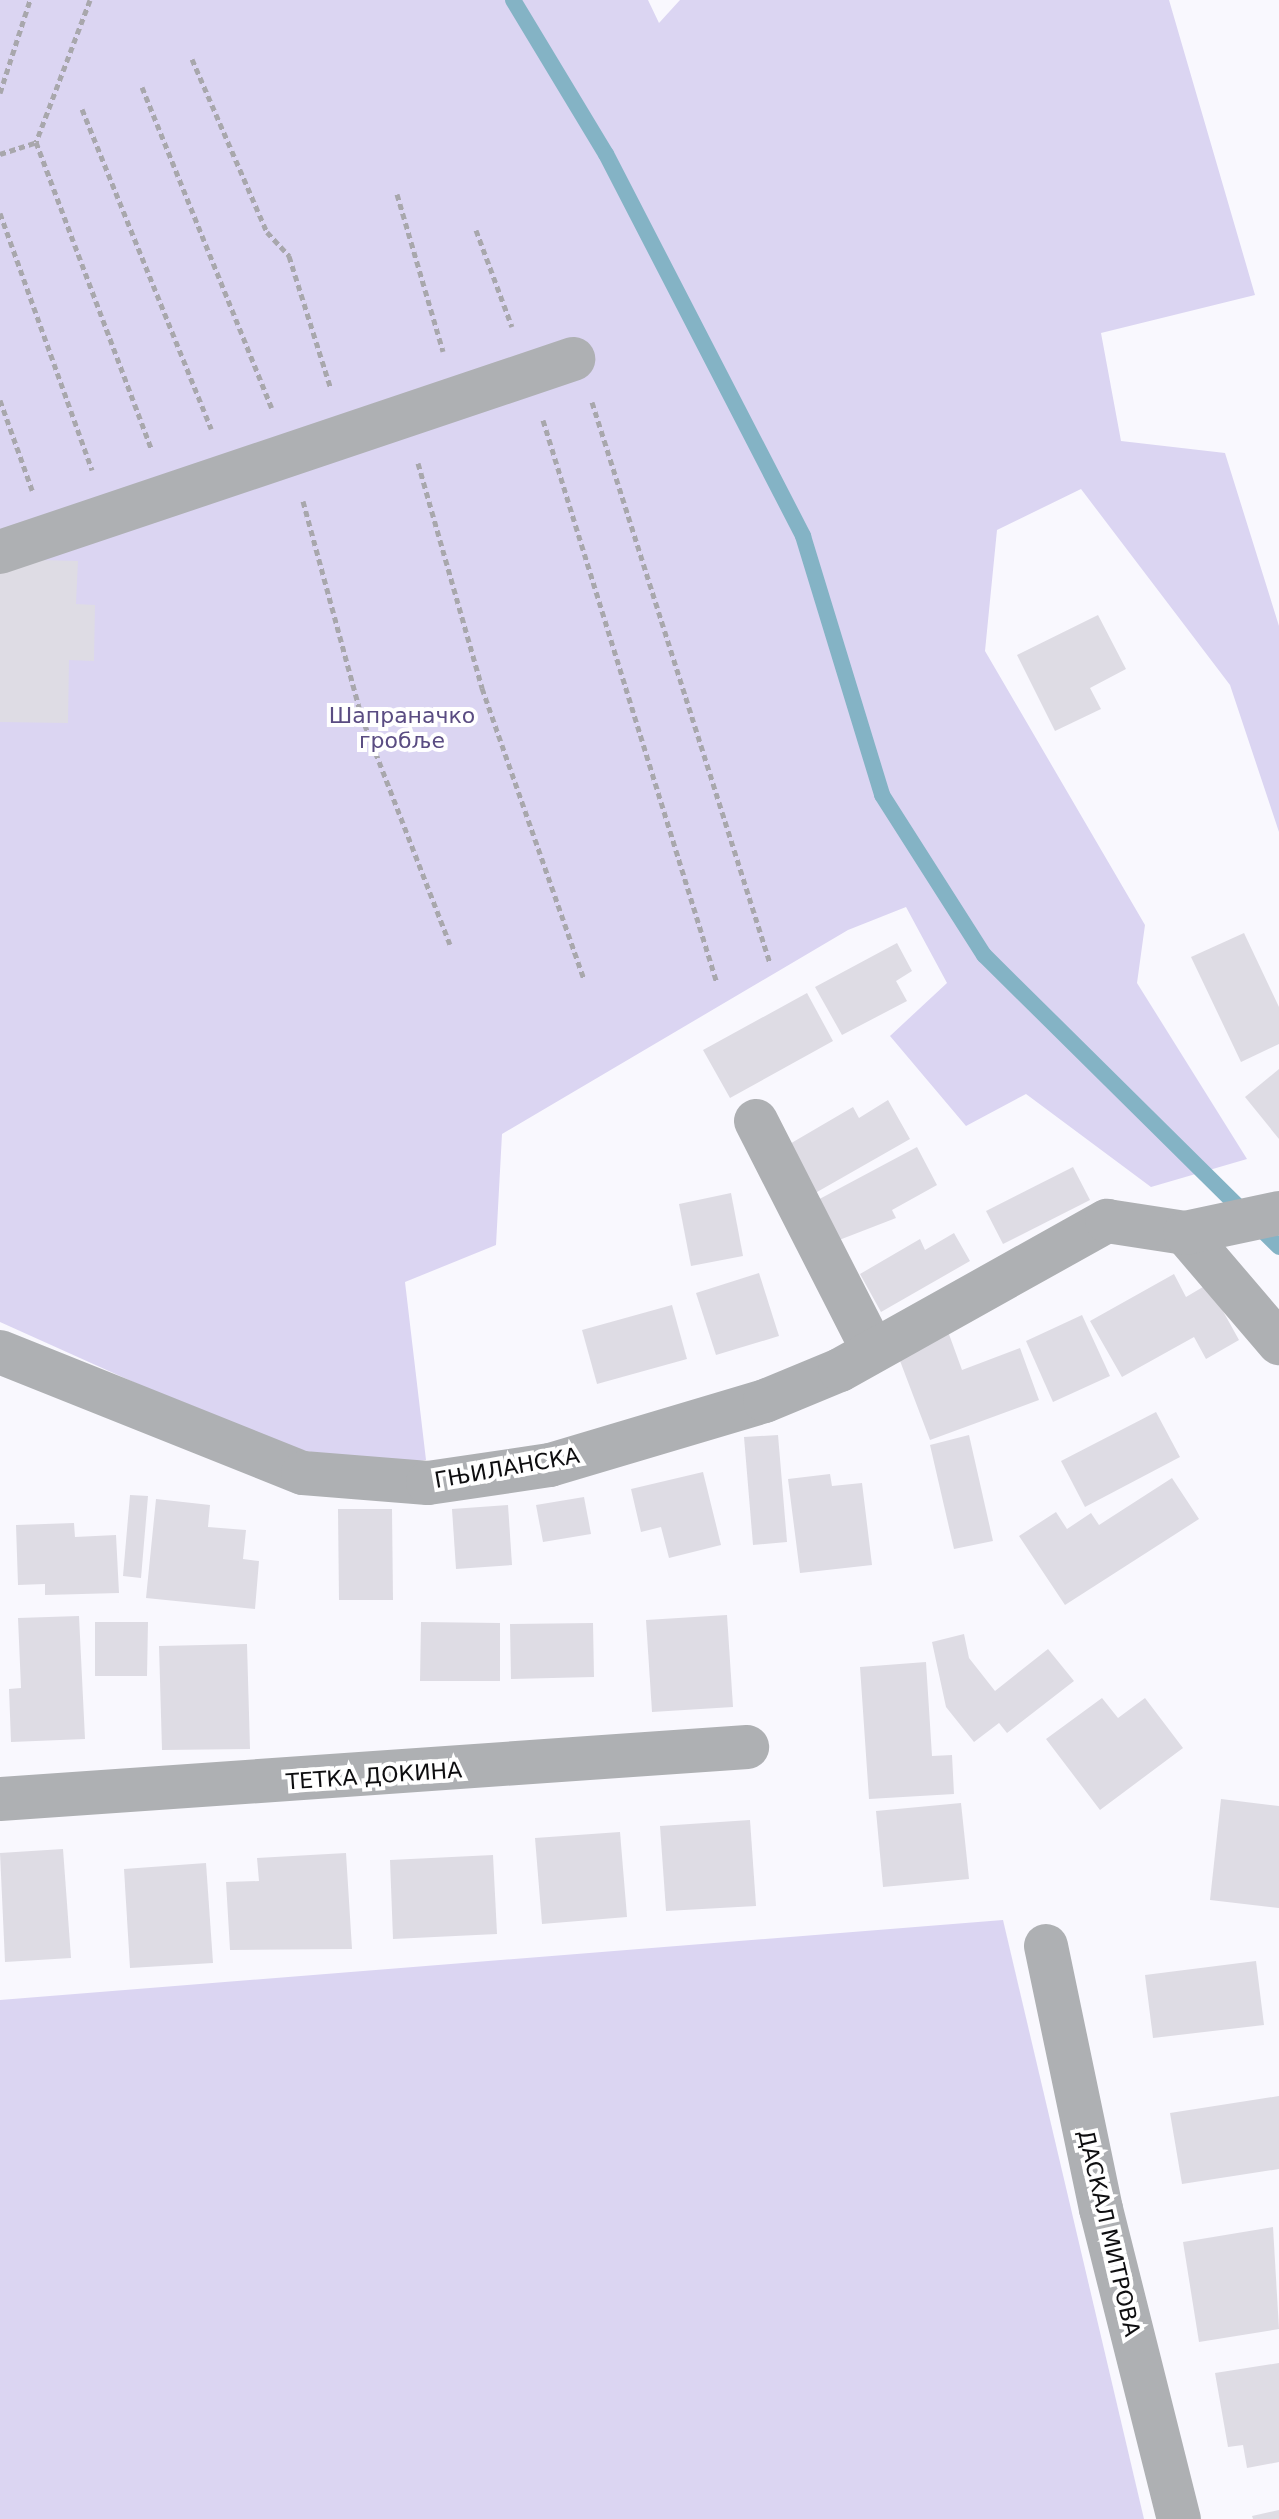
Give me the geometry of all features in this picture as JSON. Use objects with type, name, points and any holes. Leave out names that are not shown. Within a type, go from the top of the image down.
[{"type":"street","points":[[0,552],[573,359]]},
{"type":"street","points":[[756,1121],[871,1347]]},
{"type":"street","name":"ГЊИЛАНСКА","points":[[0,1352],[303,1473],[428,1483],[550,1465],[765,1401],[840,1370],[871,1347],[1107,1221],[1193,1231],[1279,1213]]},
{"type":"street","points":[[1193,1231],[1279,1343]]},
{"type":"street","name":"ТЕТКА ДОКИНА","points":[[0,1799],[747,1747]]},
{"type":"street","name":"ДАСКАЛ МИТРОВА","points":[[1046,1946],[1101,2209],[1179,2519]]},
{"type":"path","points":[[0,93],[30,0]]},
{"type":"path","points":[[90,0],[36,142],[170,495]]},
{"type":"path","points":[[192,59],[267,232],[289,256],[346,436]]},
{"type":"path","points":[[142,87],[291,454],[361,715],[450,944]]},
{"type":"path","points":[[82,109],[230,475]]},
{"type":"path","points":[[0,154],[36,142]]},
{"type":"path","points":[[397,194],[457,398]]},
{"type":"path","points":[[0,213],[109,516]]},
{"type":"path","points":[[476,230],[529,374],[717,983]]},
{"type":"path","points":[[573,359],[581,364],[770,963]]},
{"type":"path","points":[[0,400],[48,536]]},
{"type":"path","points":[[404,416],[482,688],[584,979]]},
{"type":"green space","name":"Шапраначко гробље","points":[[0,0],[648,0],[659,23],[680,0],[1169,0],[1255,295],[1101,333],[1121,441],[1225,453],[1279,626],[1279,832],[1230,685],[1081,489],[997,530],[985,651],[1145,925],[1137,983],[1247,1159],[1151,1187],[1026,1094],[966,1126],[890,1036],[947,983],[906,907],[848,930],[502,1134],[496,1245],[405,1282],[426,1460],[377,1466],[269,1443],[0,1322]]},
{"type":"green space","points":[[1003,1920],[1144,2519],[0,2519],[0,2000]]},
{"type":"building","points":[[0,559],[78,561],[76,604],[95,605],[94,661],[69,660],[68,723],[0,722]]},
{"type":"building","points":[[1098,615],[1126,669],[1090,688],[1101,709],[1055,731],[1017,655]]},
{"type":"building","points":[[1244,933],[1279,1007],[1279,1044],[1241,1062],[1191,957]]},
{"type":"building","points":[[897,943],[912,971],[896,981],[907,1001],[842,1035],[815,987]]},
{"type":"building","points":[[807,993],[833,1041],[730,1098],[703,1050]]},
{"type":"building","points":[[1279,1069],[1279,1139],[1245,1097]]},
{"type":"building","points":[[888,1100],[910,1139],[803,1200],[776,1152],[853,1107],[859,1118]]},
{"type":"building","points":[[917,1147],[937,1185],[892,1210],[896,1218],[834,1242],[812,1203]]},
{"type":"building","points":[[1073,1167],[1090,1200],[1003,1244],[986,1211]]},
{"type":"building","points":[[731,1193],[743,1256],[691,1266],[679,1204]]},
{"type":"building","points":[[954,1233],[970,1261],[881,1312],[860,1274],[920,1239],[925,1250]]},
{"type":"building","points":[[759,1273],[779,1336],[716,1355],[696,1293]]},
{"type":"building","points":[[1174,1274],[1186,1297],[1208,1284],[1239,1340],[1206,1359],[1194,1337],[1122,1377],[1090,1321]]},
{"type":"building","points":[[672,1305],[687,1359],[597,1384],[582,1330]]},
{"type":"building","points":[[1082,1315],[1110,1376],[1053,1402],[1026,1341]]},
{"type":"building","points":[[946,1326],[962,1370],[1020,1348],[1039,1400],[930,1440],[894,1345]]},
{"type":"building","points":[[1156,1412],[1180,1457],[1085,1507],[1061,1461]]},
{"type":"building","points":[[778,1435],[787,1542],[753,1545],[744,1437]]},
{"type":"building","points":[[969,1435],[993,1541],[954,1549],[930,1445]]},
{"type":"building","points":[[703,1472],[721,1545],[669,1558],[661,1527],[641,1532],[631,1489]]},
{"type":"building","points":[[830,1474],[832,1486],[862,1483],[872,1565],[800,1573],[788,1479]]},
{"type":"building","points":[[1172,1478],[1199,1519],[1065,1605],[1019,1536],[1056,1512],[1067,1529],[1091,1513],[1099,1525]]},
{"type":"building","points":[[130,1495],[148,1496],[141,1578],[123,1576]]},
{"type":"building","points":[[584,1497],[591,1534],[543,1542],[536,1505]]},
{"type":"building","points":[[156,1499],[210,1505],[208,1527],[246,1530],[243,1559],[259,1561],[255,1609],[146,1598]]},
{"type":"building","points":[[508,1505],[512,1565],[456,1569],[452,1509]]},
{"type":"building","points":[[338,1509],[392,1509],[393,1600],[339,1600]]},
{"type":"building","points":[[74,1523],[75,1537],[116,1535],[119,1593],[45,1595],[45,1584],[18,1585],[16,1525]]},
{"type":"building","points":[[727,1615],[733,1707],[652,1712],[646,1620]]},
{"type":"building","points":[[79,1616],[85,1739],[11,1742],[9,1689],[21,1688],[18,1618]]},
{"type":"building","points":[[95,1622],[148,1622],[147,1676],[95,1676]]},
{"type":"building","points":[[421,1622],[500,1623],[500,1681],[420,1681]]},
{"type":"building","points":[[593,1623],[594,1677],[511,1679],[510,1624]]},
{"type":"building","points":[[964,1634],[969,1658],[995,1691],[1048,1649],[1074,1681],[1007,1733],[999,1723],[974,1742],[946,1707],[932,1642]]},
{"type":"building","points":[[247,1644],[250,1749],[162,1750],[159,1646]]},
{"type":"building","points":[[926,1662],[932,1756],[952,1755],[954,1794],[869,1799],[860,1667]]},
{"type":"building","points":[[1102,1698],[1118,1718],[1145,1698],[1183,1748],[1100,1810],[1046,1739]]},
{"type":"building","points":[[1221,1799],[1279,1806],[1279,1908],[1210,1900]]},
{"type":"building","points":[[961,1803],[969,1879],[883,1887],[876,1811]]},
{"type":"building","points":[[750,1820],[756,1906],[666,1911],[660,1826]]},
{"type":"building","points":[[620,1832],[627,1917],[542,1924],[535,1838]]},
{"type":"building","points":[[63,1849],[71,1958],[5,1962],[0,1853]]},
{"type":"building","points":[[346,1853],[352,1949],[230,1950],[226,1882],[259,1881],[257,1858]]},
{"type":"building","points":[[493,1855],[497,1934],[393,1939],[390,1860]]},
{"type":"building","points":[[206,1863],[213,1963],[130,1968],[124,1869]]},
{"type":"building","points":[[1256,1961],[1264,2025],[1153,2038],[1145,1975]]},
{"type":"building","points":[[1279,2096],[1279,2169],[1182,2184],[1170,2113]]},
{"type":"building","points":[[1273,2227],[1279,2329],[1199,2342],[1183,2242]]},
{"type":"building","points":[[1279,2363],[1279,2462],[1247,2468],[1243,2445],[1228,2447],[1215,2373]]},
{"type":"building","points":[[1279,2510],[1279,2519],[1253,2519],[1252,2516]]},
{"type":"waterway","points":[[513,0],[606,154],[803,536],[882,795],[984,955],[1279,1247]]}]
